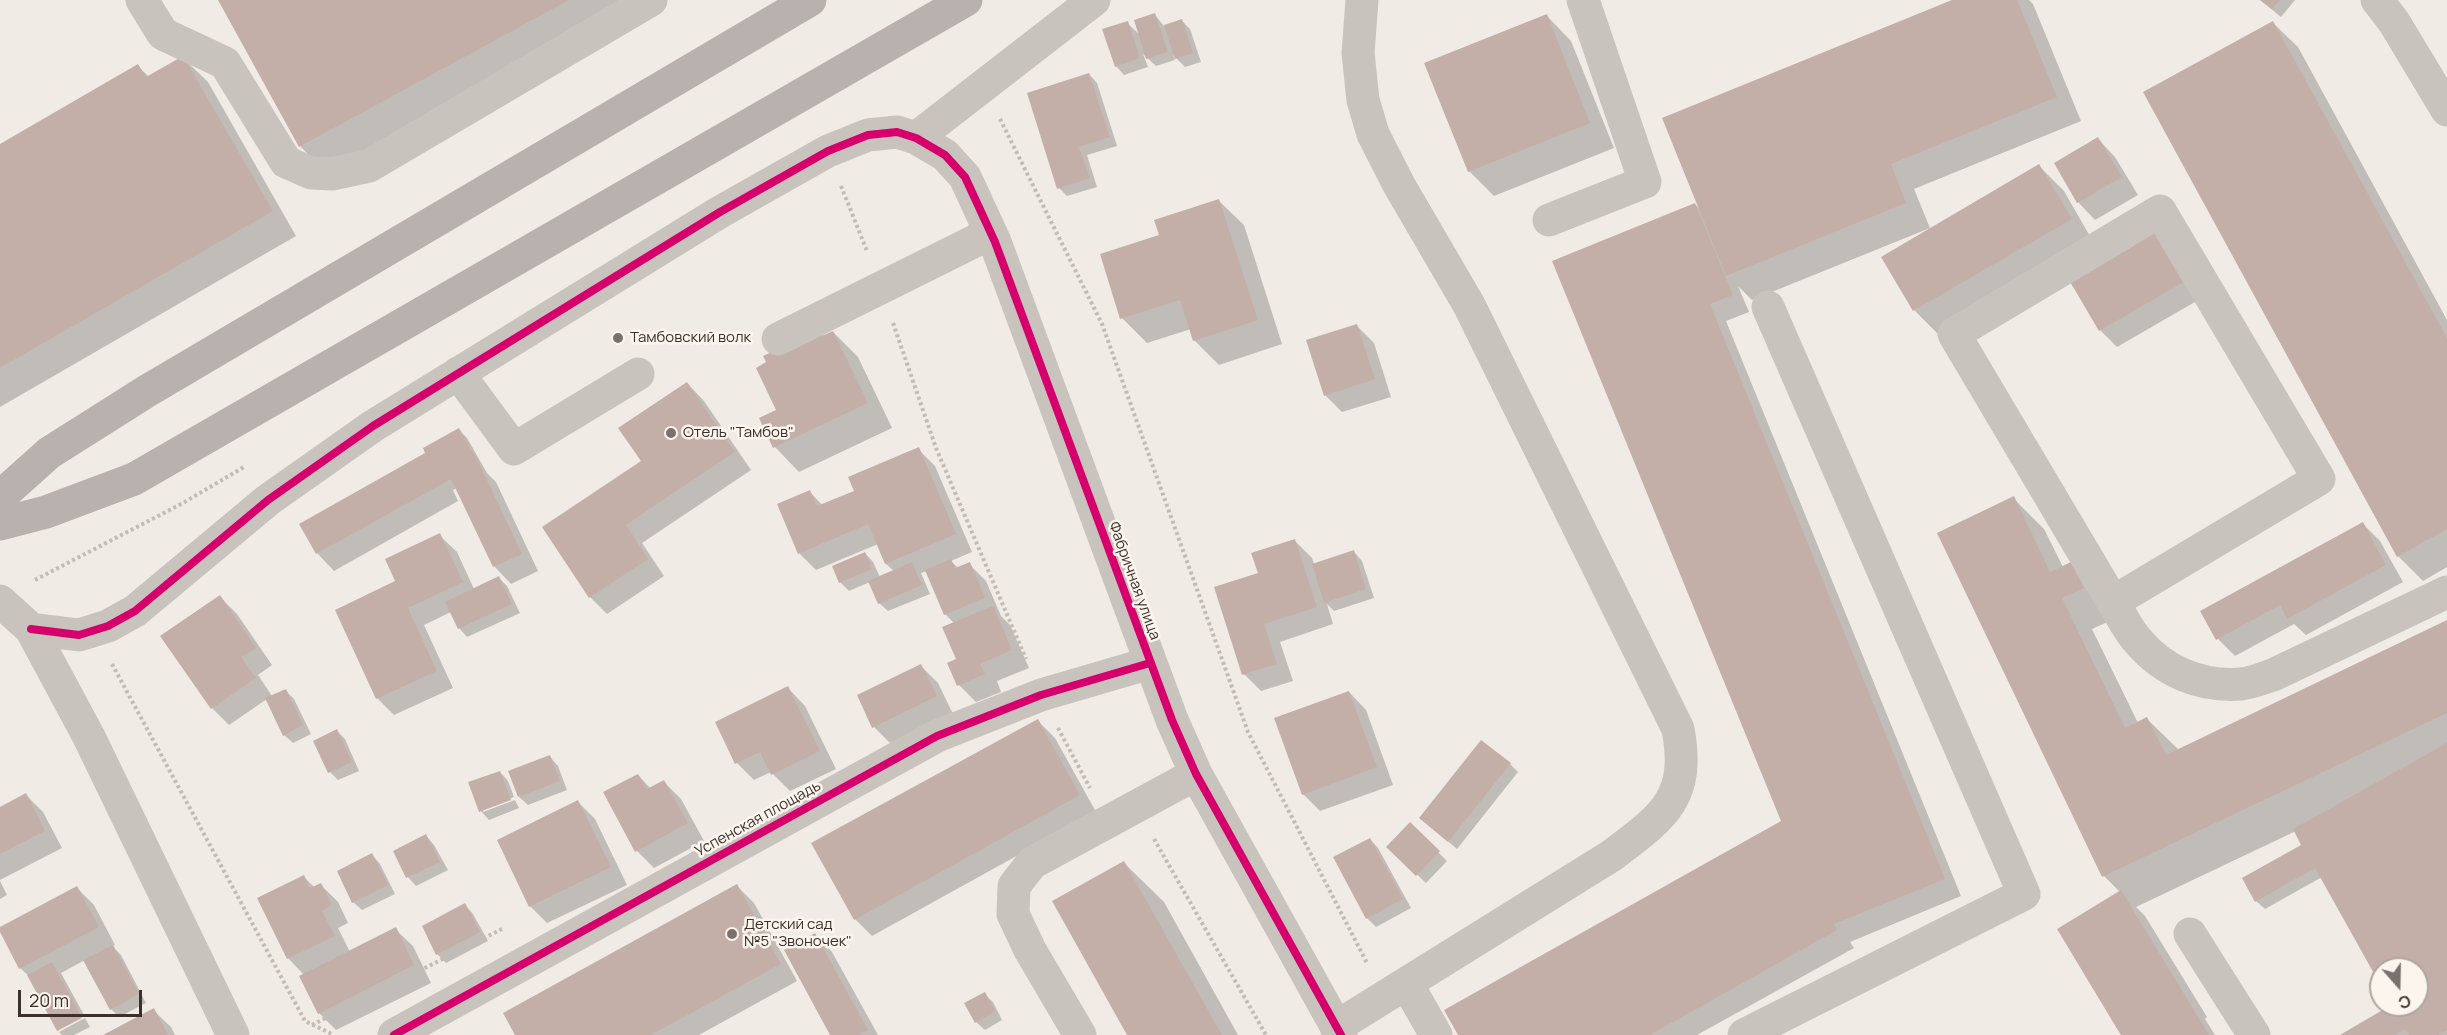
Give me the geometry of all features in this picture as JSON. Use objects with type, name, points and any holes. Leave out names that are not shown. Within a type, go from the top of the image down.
[{"type":"main road","points":[[0,497],[49,453],[147,391],[810,0]]},
{"type":"main road","points":[[0,524],[46,512],[134,478],[966,0]]},
{"type":"street","points":[[142,0],[163,34],[225,63],[286,162],[311,172],[332,174],[369,166],[651,0]]},
{"type":"street","points":[[31,629],[79,635],[108,626],[135,611],[268,500],[373,426],[710,218],[828,151],[868,135],[897,132],[916,138],[1093,0],[1102,0]]},
{"type":"street","points":[[1339,1031],[1407,984],[1611,856],[1648,828],[1666,809],[1681,781],[1683,754],[1678,729],[1469,304],[1399,185],[1373,134],[1363,100],[1358,53],[1362,0]]},
{"type":"street","points":[[1549,220],[1645,183],[1583,0]]},
{"type":"street","points":[[2377,0],[2394,22],[2447,110]]},
{"type":"street","name":"Фабричная улица","points":[[916,138],[945,155],[965,177],[992,233],[1172,720],[1196,774],[1339,1031]]},
{"type":"street","points":[[2113,602],[2319,479],[2160,211],[1954,334],[2113,602],[2137,640],[2158,661],[2184,676],[2213,684],[2244,684],[2273,675],[2447,592]]},
{"type":"street","points":[[778,339],[992,233]]},
{"type":"street","points":[[1744,1035],[2024,894],[1768,307]]},
{"type":"street","points":[[458,373],[514,449],[638,374]]},
{"type":"street","points":[[0,600],[31,629],[89,737],[233,1035]]},
{"type":"street","name":"Успенская площадь","points":[[394,1035],[937,736],[1041,695],[1150,663]]},
{"type":"street","points":[[1080,1035],[1030,950],[1013,914],[1014,886],[1032,863],[1196,774]]},
{"type":"street","points":[[2190,934],[2254,1035]]},
{"type":"street","points":[[1407,984],[1436,1035]]},
{"type":"path","points":[[984,86],[1102,324],[1248,732],[1372,973]]},
{"type":"path","points":[[828,151],[881,288],[936,448],[1041,695],[1089,787],[1125,812],[1151,834],[1266,1035]]},
{"type":"path","points":[[30,582],[183,503],[244,466]]},
{"type":"path","points":[[94,631],[305,1021],[334,1035]]},
{"type":"building","points":[[218,0],[569,0],[299,147]]},
{"type":"building","points":[[1952,0],[2017,0],[2057,97],[1891,164],[1906,203],[1726,276],[1662,118]]},
{"type":"building","points":[[2260,0],[2280,0],[2272,9]]},
{"type":"building","points":[[1155,13],[1168,52],[1146,59],[1134,20]]},
{"type":"building","points":[[1547,14],[1590,123],[1468,172],[1424,63]]},
{"type":"building","points":[[1182,19],[1193,53],[1175,59],[1164,25]]},
{"type":"building","points":[[1128,21],[1140,58],[1115,67],[1102,29]]},
{"type":"building","points":[[2273,21],[2447,338],[2447,529],[2397,557],[2143,92]]},
{"type":"building","points":[[183,56],[273,211],[0,368],[0,144],[138,64],[146,77]]},
{"type":"building","points":[[1089,73],[1110,137],[1079,147],[1090,178],[1057,189],[1027,93]]},
{"type":"building","points":[[2098,137],[2122,177],[2077,203],[2054,163]]},
{"type":"building","points":[[2039,164],[2072,219],[1913,311],[1881,257]]},
{"type":"building","points":[[1219,199],[1258,320],[1193,341],[1180,300],[1120,319],[1100,254],[1159,235],[1154,220]]},
{"type":"building","points":[[1695,203],[1733,295],[1710,304],[1945,879],[1834,924],[1837,930],[1650,1035],[1458,1035],[1444,1010],[1781,821],[1552,261]]},
{"type":"building","points":[[2161,227],[2191,278],[2099,331],[2069,280]]},
{"type":"building","points":[[1357,324],[1375,379],[1324,396],[1306,340]]},
{"type":"building","points":[[819,330],[822,336],[833,331],[868,403],[773,448],[759,418],[776,410],[756,368],[766,362],[763,356]]},
{"type":"building","points":[[687,382],[735,452],[626,525],[648,559],[589,598],[542,527],[641,461],[618,428]]},
{"type":"building","points":[[459,428],[479,463],[522,554],[493,567],[451,479],[316,554],[299,524],[425,453],[423,448]]},
{"type":"building","points":[[919,447],[956,534],[885,564],[868,524],[798,554],[777,504],[810,490],[817,506],[854,491],[848,477]]},
{"type":"building","points":[[2014,496],[2050,572],[2071,562],[2084,588],[2062,598],[2125,728],[2147,717],[2166,755],[2447,620],[2447,713],[2102,877],[1937,533]]},
{"type":"building","points":[[2363,522],[2386,565],[2287,619],[2280,605],[2216,640],[2200,611]]},
{"type":"building","points":[[440,533],[463,582],[408,608],[437,671],[376,699],[335,610],[395,581],[385,559]]},
{"type":"building","points":[[1295,539],[1317,607],[1264,624],[1277,664],[1242,675],[1214,587],[1258,573],[1251,553]]},
{"type":"building","points":[[1354,550],[1366,589],[1324,603],[1312,564]]},
{"type":"building","points":[[865,552],[872,569],[839,583],[832,566]]},
{"type":"building","points":[[951,559],[955,568],[970,562],[985,598],[944,615],[925,570]]},
{"type":"building","points":[[912,562],[922,585],[878,604],[868,581]]},
{"type":"building","points":[[499,576],[512,604],[458,629],[445,602]]},
{"type":"building","points":[[220,595],[256,648],[241,657],[256,678],[211,709],[160,636]]},
{"type":"building","points":[[993,606],[1012,650],[980,664],[985,674],[957,686],[947,663],[956,659],[942,627]]},
{"type":"building","points":[[921,664],[937,696],[872,728],[857,695]]},
{"type":"building","points":[[788,686],[820,751],[771,775],[760,752],[735,764],[715,722]]},
{"type":"building","points":[[286,689],[303,725],[283,736],[265,698]]},
{"type":"building","points":[[1349,691],[1377,767],[1302,795],[1274,718]]},
{"type":"building","points":[[1038,719],[1080,795],[854,920],[811,843]]},
{"type":"building","points":[[337,729],[352,762],[328,773],[313,741]]},
{"type":"building","points":[[1481,740],[1511,763],[1448,842],[1419,818]]},
{"type":"building","points":[[2447,743],[2447,1030],[2438,1035],[2409,1035],[2405,1029],[2395,1035],[2340,1035],[2371,1017],[2429,1017],[2429,957],[2369,957],[2369,965],[2315,868],[2255,902],[2242,878],[2301,845],[2293,829]]},
{"type":"building","points":[[550,755],[560,781],[518,797],[508,771]]},
{"type":"building","points":[[500,771],[511,800],[479,812],[468,782]]},
{"type":"building","points":[[638,774],[647,789],[664,780],[688,823],[635,852],[603,792]]},
{"type":"building","points":[[26,793],[45,831],[0,854],[0,807]]},
{"type":"building","points":[[578,800],[611,867],[529,907],[497,840]]},
{"type":"building","points":[[1410,822],[1440,851],[1416,876],[1386,847]]},
{"type":"building","points":[[426,834],[440,862],[406,878],[393,851]]},
{"type":"building","points":[[1370,838],[1403,899],[1366,919],[1333,857]]},
{"type":"building","points":[[372,853],[388,885],[352,903],[337,871]]},
{"type":"building","points":[[1124,861],[1222,1035],[1127,1035],[1052,901]]},
{"type":"building","points":[[304,875],[310,888],[321,883],[332,905],[322,911],[335,936],[287,959],[257,898]]},
{"type":"building","points":[[737,884],[781,964],[651,1035],[515,1035],[503,1013]]},
{"type":"building","points":[[77,886],[99,927],[19,969],[0,932],[0,927]]},
{"type":"building","points":[[2121,890],[2209,1035],[2121,1035],[2119,1032],[2057,929]]},
{"type":"building","points":[[465,903],[480,932],[436,955],[422,926]]},
{"type":"building","points":[[396,927],[414,965],[318,1014],[299,976]]},
{"type":"building","points":[[815,933],[868,1030],[859,1035],[830,1035],[784,950]]},
{"type":"building","points":[[113,945],[139,994],[110,1010],[83,960]]},
{"type":"building","points":[[52,962],[82,1018],[57,1031],[27,975]]},
{"type":"building","points":[[985,992],[995,1011],[975,1023],[964,1003]]},
{"type":"building","points":[[154,1008],[168,1035],[103,1035]]},
{"type":"cycle path","points":[[31,629],[79,635],[108,626],[135,611],[268,500],[373,426],[720,212],[828,151],[868,135],[897,132],[916,138],[945,155],[965,177],[995,242],[1172,720],[1196,774],[1341,1035]]},
{"type":"cycle path","points":[[394,1035],[937,736],[1041,695],[1150,663]]},
{"type":"place","name":"Тамбовский волк","points":[[618,338]]},
{"type":"place","name":"Отель \"Тамбов\"","points":[[671,433]]},
{"type":"place","name":"Детский сад №5 \"Звоночек\"","points":[[732,934]]}]
